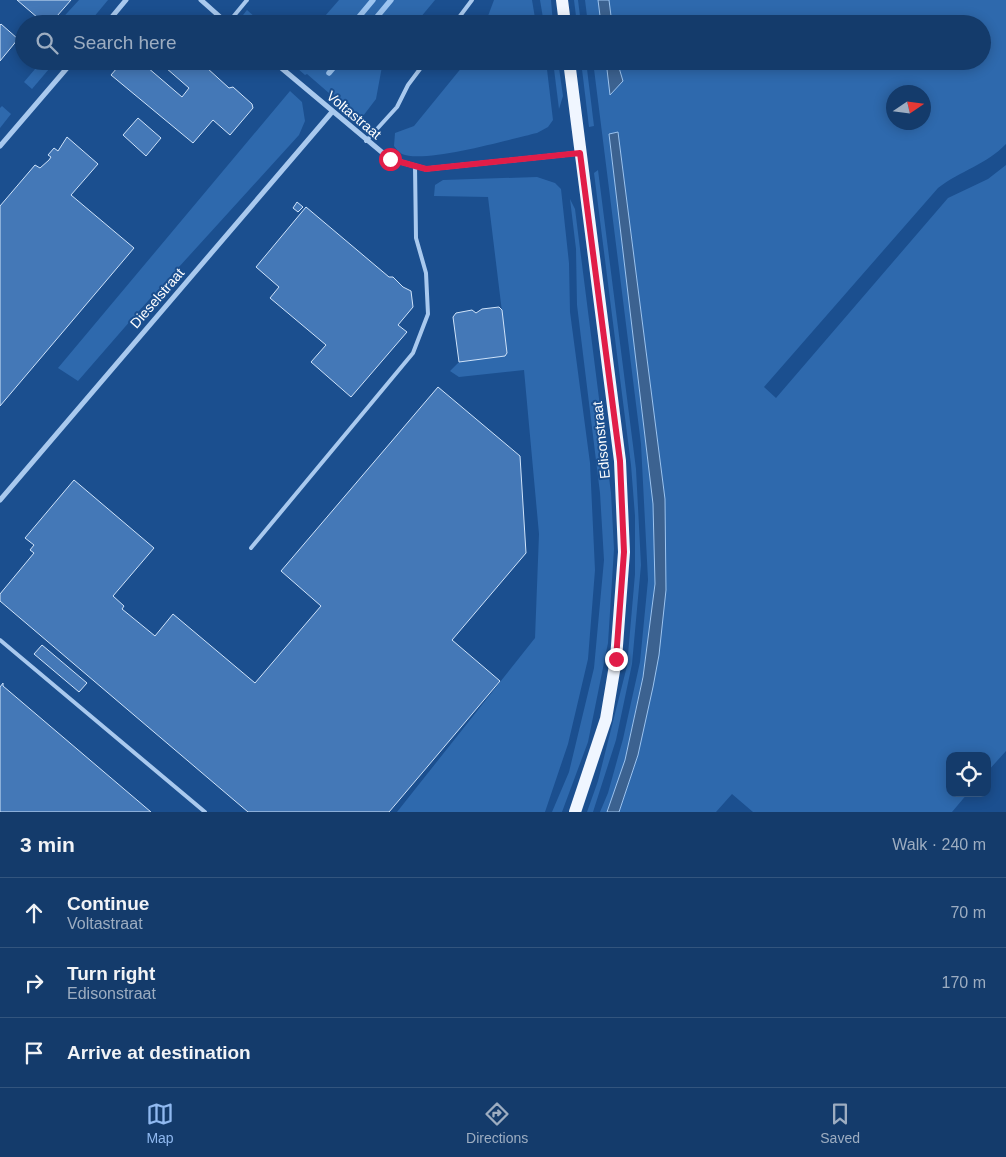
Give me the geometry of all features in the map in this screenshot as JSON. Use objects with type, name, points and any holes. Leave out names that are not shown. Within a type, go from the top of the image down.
[{"type":"main road","points":[[562,0],[563,15]]},
{"type":"main road","name":"Edisonstraat","points":[[570,70],[620,461],[624,552],[616,659],[606,719],[575,812]]},
{"type":"street","points":[[114,15],[126,0]]},
{"type":"street","points":[[201,0],[218,15]]},
{"type":"street","points":[[0,146],[65,70]]},
{"type":"street","name":"Voltastraat","points":[[283,70],[390,159],[414,166],[426,169],[580,153]]},
{"type":"street","name":"Dieselstraat","points":[[0,500],[332,112]]},
{"type":"lane","points":[[235,15],[247,0]]},
{"type":"lane","points":[[461,15],[472,0]]},
{"type":"lane","points":[[366,140],[397,107],[408,85],[419,70]]},
{"type":"lane","points":[[251,548],[413,353],[428,314],[426,273],[416,238],[414,166]]},
{"type":"lane","points":[[0,640],[205,812]]},
{"type":"shaded area","points":[[79,0],[108,0],[96,15],[65,15]]},
{"type":"shaded area","points":[[339,0],[435,0],[422,15],[326,15]]},
{"type":"shaded area","points":[[494,0],[532,0],[534,15],[488,15]]},
{"type":"shaded area","points":[[540,0],[551,0],[552,15],[542,15]]},
{"type":"shaded area","points":[[574,0],[578,0],[580,15],[576,15]]},
{"type":"shaded area","points":[[585,0],[598,0],[600,15],[587,15]]},
{"type":"shaded area","points":[[598,0],[609,0],[611,15],[600,15]]},
{"type":"shaded area","points":[[609,0],[1006,0],[1006,144],[990,157],[938,188],[764,387],[776,398],[948,198],[988,179],[1006,165],[1006,751],[991,768],[991,752],[946,752],[946,797],[965,797],[952,812],[753,812],[732,794],[716,812],[619,812],[638,755],[665,499],[618,132],[609,134],[653,504],[655,584],[643,675],[625,760],[607,812],[600,812],[608,793],[623,739],[640,662],[648,580],[641,444],[594,70],[607,70],[611,94],[622,81],[619,70],[991,70],[991,15],[611,15]]},
{"type":"shaded area","points":[[247,10],[253,15],[243,15]]},
{"type":"shaded area","points":[[34,70],[48,70],[32,89],[24,82]]},
{"type":"shaded area","points":[[299,70],[381,70],[376,99],[360,120],[307,74],[305,75]]},
{"type":"shaded area","points":[[460,70],[547,70],[553,120],[548,127],[537,133],[468,150],[429,156],[402,154],[394,146],[395,133],[414,126]]},
{"type":"shaded area","points":[[554,70],[559,70],[563,96],[559,109]]},
{"type":"shaded area","points":[[582,70],[587,70],[594,126],[589,127]]},
{"type":"shaded area","points":[[607,70],[620,70],[623,81],[610,95]]},
{"type":"shaded area","points":[[290,91],[302,102],[305,121],[299,135],[78,381],[58,368]]},
{"type":"shaded area","points":[[2,106],[11,114],[0,128],[0,108]]},
{"type":"shaded area","points":[[618,132],[665,499],[666,590],[659,655],[638,755],[619,812],[607,812],[625,760],[643,677],[655,584],[653,504],[609,134]]},
{"type":"shaded area","points":[[598,170],[636,469],[641,565],[632,664],[616,740],[593,812],[587,812],[598,781],[627,666],[635,574],[635,516],[631,465],[594,173]]},
{"type":"shaded area","points":[[537,177],[555,183],[561,189],[569,263],[570,312],[590,463],[595,570],[588,659],[568,744],[545,812],[397,812],[535,638],[539,534],[524,370],[459,377],[450,371],[459,362],[504,356],[507,353],[488,197],[434,196],[435,185],[443,180]]},
{"type":"shaded area","points":[[570,199],[575,209],[611,493],[614,549],[608,643],[588,742],[562,812],[552,812],[569,772],[594,668],[604,560],[600,493],[577,305],[576,249]]},
{"type":"building","points":[[17,0],[71,0],[58,15],[34,15]]},
{"type":"building","points":[[0,25],[15,36],[15,43],[0,61]]},
{"type":"building","points":[[115,70],[150,70],[182,97],[189,88],[168,70],[209,70],[229,88],[233,87],[252,104],[253,108],[230,135],[213,120],[193,143],[111,75]]},
{"type":"building","points":[[138,118],[161,138],[146,156],[123,135]]},
{"type":"building","points":[[67,137],[98,164],[71,195],[134,248],[0,406],[0,206],[35,165],[40,168],[49,160],[51,157],[48,155],[54,148],[58,151]]},
{"type":"building","points":[[297,202],[303,207],[298,212],[293,208]]},
{"type":"building","points":[[306,207],[389,277],[393,277],[403,287],[411,291],[413,307],[398,325],[407,332],[351,397],[311,362],[326,345],[270,298],[279,287],[256,267]]},
{"type":"building","points":[[499,307],[502,310],[507,353],[505,356],[459,362],[453,317],[456,313],[472,310],[476,313],[482,309]]},
{"type":"building","points":[[438,387],[520,456],[526,553],[452,640],[500,681],[389,812],[248,812],[0,601],[0,594],[34,553],[30,550],[34,545],[25,538],[74,480],[154,548],[113,596],[124,606],[122,609],[155,636],[173,614],[255,683],[321,606],[281,571]]},
{"type":"building","points":[[42,645],[87,683],[79,692],[34,654]]},
{"type":"building","points":[[3,683],[3,686],[151,812],[0,812],[0,687]]},
{"type":"waterway","points":[[360,15],[373,0]]},
{"type":"waterway","points":[[378,15],[391,0]]},
{"type":"route","points":[[390,159],[426,169],[580,153],[620,461],[624,552],[616,659]]}]
